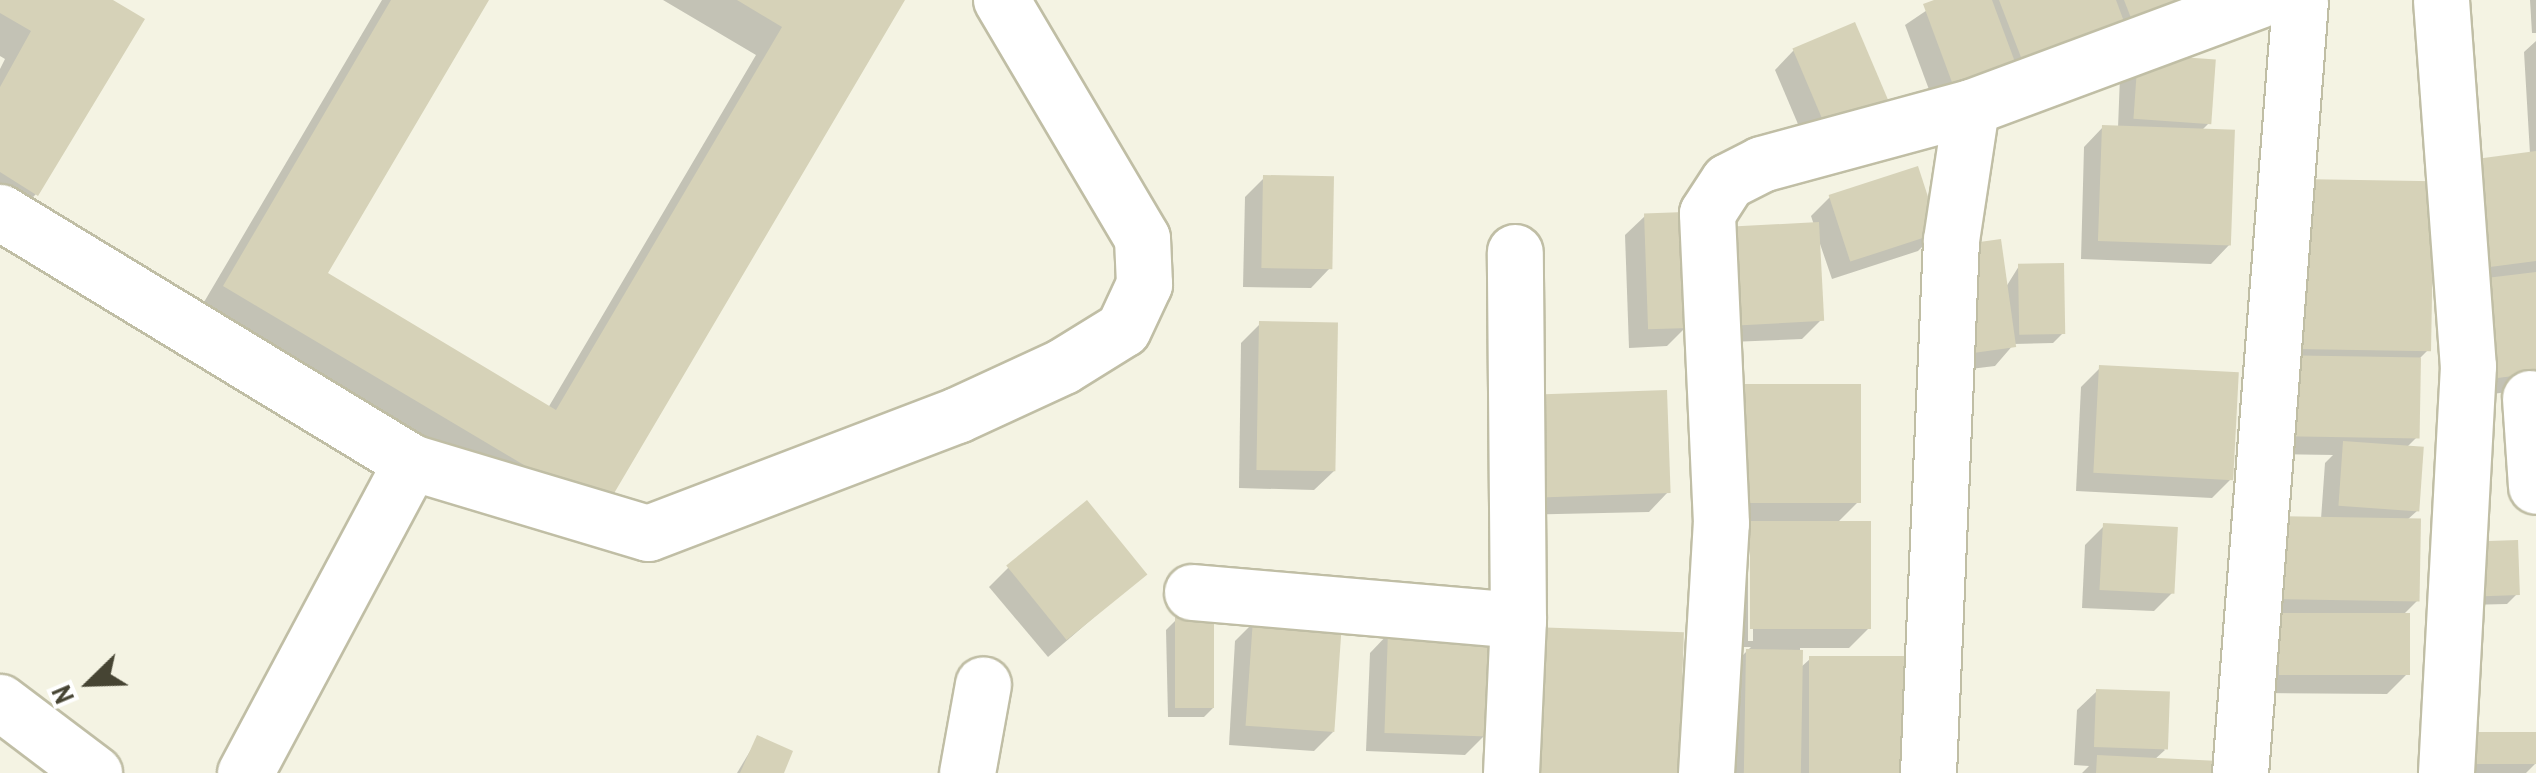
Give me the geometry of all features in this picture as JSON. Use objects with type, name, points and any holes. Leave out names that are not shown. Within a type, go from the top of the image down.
[{"type":"street","points":[[0,212],[410,462],[648,533],[958,415],[1064,366],[1123,330],[1144,284],[1142,238],[1001,0]]},
{"type":"street","points":[[1706,773],[1721,523],[1708,214],[1728,181],[1761,164],[1971,107],[2259,0]]},
{"type":"street","points":[[2240,773],[2300,0]]},
{"type":"street","points":[[2441,0],[2468,366],[2446,773]]},
{"type":"street","points":[[1928,773],[1951,240],[1971,107]]},
{"type":"street","points":[[1511,773],[1518,620],[1515,252]]},
{"type":"street","points":[[2530,398],[2536,486]]},
{"type":"street","points":[[245,773],[410,462]]},
{"type":"street","points":[[1192,592],[1518,620]]},
{"type":"street","points":[[967,773],[983,684]]},
{"type":"street","points":[[0,702],[94,773]]},
{"type":"building","points":[[0,0],[113,0],[145,19],[38,196],[0,172],[0,87],[31,31],[0,13]]},
{"type":"building","points":[[391,0],[489,0],[328,273],[556,410],[782,27],[737,0],[905,0],[603,512],[223,286]]},
{"type":"building","points":[[1934,0],[1992,0],[2015,62],[1953,85],[1923,4]]},
{"type":"building","points":[[1999,0],[2116,0],[2126,27],[2024,65]]},
{"type":"building","points":[[2124,0],[2179,0],[2131,18]]},
{"type":"building","points":[[1855,22],[1888,99],[1825,126],[1792,49]]},
{"type":"building","points":[[2138,54],[2216,59],[2211,124],[2133,119]]},
{"type":"building","points":[[2102,125],[2235,130],[2231,246],[2098,241]]},
{"type":"building","points":[[2536,151],[2536,261],[2490,267],[2476,159]]},
{"type":"building","points":[[1918,166],[1940,233],[1850,262],[1829,195]]},
{"type":"building","points":[[1263,175],[1334,176],[1332,269],[1261,268]]},
{"type":"building","points":[[2299,179],[2434,181],[2431,351],[2296,349]]},
{"type":"building","points":[[1685,212],[1689,328],[1648,329],[1644,213]]},
{"type":"building","points":[[1819,222],[1824,321],[1723,326],[1718,227]]},
{"type":"building","points":[[2001,239],[2016,347],[1972,353],[1956,245]]},
{"type":"building","points":[[2064,263],[2065,334],[2019,335],[2018,264]]},
{"type":"building","points":[[2536,272],[2536,373],[2490,379],[2478,279]]},
{"type":"building","points":[[1259,321],[1338,322],[1335,471],[1256,470]]},
{"type":"building","points":[[2277,355],[2421,358],[2420,439],[2276,436]]},
{"type":"building","points":[[2099,365],[2239,372],[2233,480],[2093,473]]},
{"type":"building","points":[[1737,384],[1861,384],[1861,503],[1737,503]]},
{"type":"building","points":[[1667,390],[1671,493],[1534,498],[1530,395]]},
{"type":"building","points":[[2343,441],[2424,447],[2419,511],[2338,506]]},
{"type":"building","points":[[1087,500],[1147,575],[1067,640],[1006,565]]},
{"type":"building","points":[[2274,516],[2421,519],[2420,602],[2273,599]]},
{"type":"building","points":[[1750,521],[1871,521],[1871,629],[1750,629]]},
{"type":"building","points":[[2103,523],[2178,527],[2174,594],[2099,590]]},
{"type":"building","points":[[2518,540],[2520,595],[2476,597],[2474,542]]},
{"type":"building","points":[[2279,613],[2410,613],[2410,675],[2279,675]]},
{"type":"building","points":[[1175,617],[1214,617],[1214,708],[1175,708]]},
{"type":"building","points":[[1253,619],[1342,625],[1334,732],[1246,726]]},
{"type":"building","points":[[1531,627],[1684,632],[1679,773],[1526,773]]},
{"type":"building","points":[[1388,631],[1491,635],[1487,737],[1384,733]]},
{"type":"building","points":[[1746,649],[1803,650],[1801,773],[1744,773]]},
{"type":"building","points":[[1809,656],[1926,656],[1926,773],[1809,773]]},
{"type":"building","points":[[2096,689],[2170,692],[2168,750],[2094,747]]},
{"type":"building","points":[[2468,732],[2536,732],[2536,764],[2468,764]]},
{"type":"building","points":[[757,735],[793,751],[784,773],[740,773]]},
{"type":"building","points":[[2097,755],[2219,761],[2218,773],[2096,773]]}]
